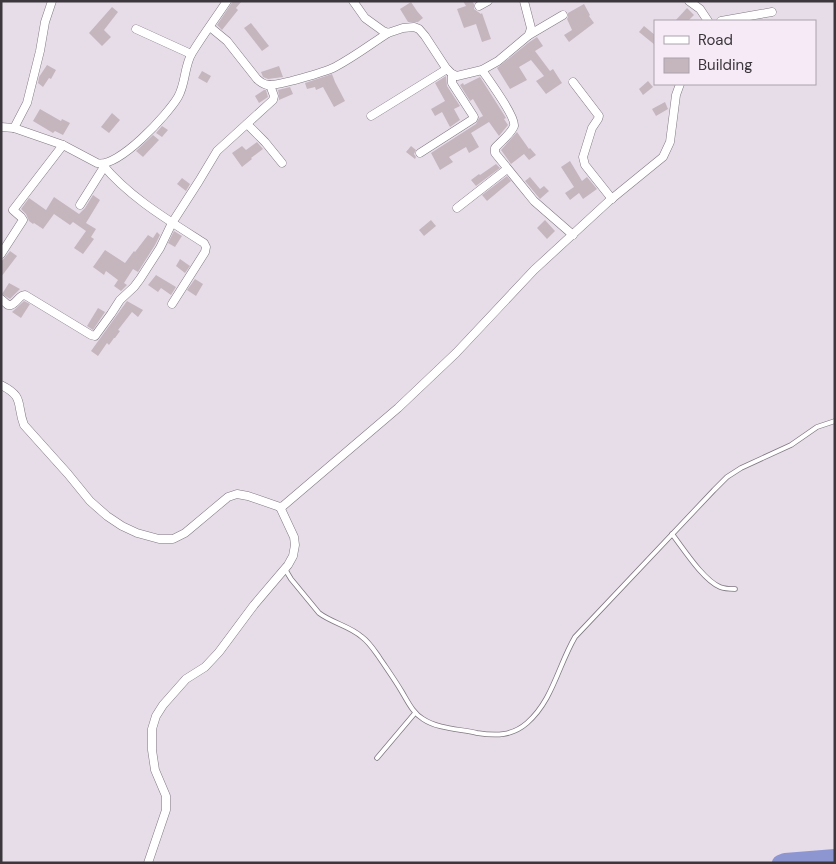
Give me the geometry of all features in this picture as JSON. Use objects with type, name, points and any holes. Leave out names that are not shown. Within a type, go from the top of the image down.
[{"type":"street","points":[[14,128],[27,103],[45,22],[52,1]]},
{"type":"street","points":[[80,205],[103,165],[115,160],[154,128],[177,98],[183,87],[191,54],[227,1]]},
{"type":"street","points":[[353,1],[365,18],[379,29],[388,33]]},
{"type":"street","points":[[478,6],[488,1]]},
{"type":"street","points":[[516,1],[524,3],[531,28],[529,35]]},
{"type":"street","points":[[690,1],[700,9],[707,20]]},
{"type":"street","points":[[727,20],[772,12]]},
{"type":"street","points":[[449,72],[457,76],[482,70],[498,61],[529,35],[563,16]]},
{"type":"street","points":[[210,27],[227,41],[260,82],[270,85],[332,68],[388,33],[403,28],[414,27],[419,29],[449,72],[452,83],[474,117],[420,153]]},
{"type":"street","points":[[136,29],[191,54]]},
{"type":"street","points":[[482,70],[505,105],[514,123],[511,131],[494,149],[495,153],[534,200],[572,235]]},
{"type":"street","points":[[372,116],[449,72]]},
{"type":"street","points":[[573,82],[599,116],[592,128],[583,160],[612,199]]},
{"type":"street","points":[[1,299],[11,306],[21,296],[25,295],[95,336],[120,300],[140,279],[162,246],[172,223],[199,182],[216,151],[273,100],[274,96],[270,85]]},
{"type":"street","points":[[280,508],[398,408],[456,353],[534,270],[612,199],[663,157],[670,142],[676,95],[680,85]]},
{"type":"street","points":[[247,124],[265,142],[282,164]]},
{"type":"street","points":[[1,127],[14,128],[63,145],[103,165],[118,182],[172,223],[204,242],[205,252],[172,304]]},
{"type":"street","points":[[1,254],[23,220],[13,210],[63,145]]},
{"type":"street","points":[[457,208],[507,169]]},
{"type":"street","points":[[1,385],[16,395],[20,402],[21,418],[24,425],[50,456],[90,501],[122,526],[137,533],[159,539],[173,539],[185,533],[228,497],[237,494],[248,496],[280,508],[294,537],[293,556],[285,569],[254,605],[219,652],[205,667],[186,680],[163,705],[156,716],[152,729],[152,750],[155,770],[166,796],[166,810],[148,863]]},
{"type":"lane","points":[[285,569],[319,613],[325,618],[362,636],[390,673],[415,713],[423,719],[434,725],[491,735],[512,733],[527,723],[551,692],[566,652],[575,637],[727,477],[741,468],[791,445],[816,427],[835,421]]},
{"type":"lane","points":[[672,534],[700,570],[713,583],[724,588],[735,589]]},
{"type":"lane","points":[[377,758],[415,713]]},
{"type":"building","points":[[233,1],[242,1],[236,8],[238,10],[222,30],[217,25]]},
{"type":"building","points":[[463,1],[472,1],[474,9],[482,13],[491,39],[482,42],[476,24],[464,28],[457,9],[466,6]]},
{"type":"building","points":[[411,2],[423,18],[418,22],[408,22],[400,9]]},
{"type":"building","points":[[584,4],[594,23],[569,42],[564,35],[572,30],[567,19],[568,13]]},
{"type":"building","points":[[112,7],[118,12],[104,30],[111,37],[102,46],[89,33]]},
{"type":"building","points":[[687,8],[694,15],[689,20],[676,20]]},
{"type":"building","points":[[251,23],[269,46],[262,51],[244,28]]},
{"type":"building","points":[[644,26],[654,34],[654,44],[639,32]]},
{"type":"building","points":[[537,37],[543,46],[535,51],[550,71],[553,69],[562,83],[546,94],[536,81],[544,76],[531,60],[519,67],[527,80],[510,89],[497,68]]},
{"type":"building","points":[[47,65],[56,70],[43,87],[38,83],[39,77]]},
{"type":"building","points":[[279,66],[283,77],[268,79],[263,77],[261,72]]},
{"type":"building","points":[[202,71],[211,76],[207,83],[198,78]]},
{"type":"building","points":[[332,74],[345,101],[334,107],[323,87],[316,90],[315,87],[307,89],[305,83]]},
{"type":"building","points":[[446,76],[447,86],[460,106],[454,109],[460,120],[450,127],[442,112],[435,116],[431,109],[445,101],[435,83]]},
{"type":"building","points":[[480,77],[506,118],[504,119],[508,125],[499,136],[489,122],[471,133],[479,147],[469,153],[466,147],[449,157],[453,162],[440,170],[431,153],[476,124],[479,118],[483,116],[473,99],[470,101],[460,85]]},
{"type":"building","points":[[648,81],[653,87],[643,95],[639,89]]},
{"type":"building","points":[[290,87],[293,94],[279,100],[278,90]]},
{"type":"building","points":[[266,90],[268,97],[259,103],[255,96]]},
{"type":"building","points":[[665,102],[668,109],[656,116],[652,109]]},
{"type":"building","points":[[40,109],[61,121],[62,119],[70,123],[63,135],[55,131],[53,133],[33,121]]},
{"type":"building","points":[[112,113],[120,120],[109,133],[101,127]]},
{"type":"building","points":[[162,126],[168,130],[162,137],[156,133]]},
{"type":"building","points":[[517,132],[529,149],[536,155],[529,160],[524,154],[511,164],[501,150]]},
{"type":"building","points":[[153,135],[159,140],[143,157],[136,151]]},
{"type":"building","points":[[257,142],[263,149],[242,167],[232,153],[242,146],[246,150]]},
{"type":"building","points":[[411,146],[416,150],[414,154],[415,159],[406,152]]},
{"type":"building","points":[[570,161],[582,181],[587,177],[597,189],[583,199],[579,193],[570,200],[565,193],[574,187],[561,167]]},
{"type":"building","points":[[496,164],[500,168],[476,186],[471,180]]},
{"type":"building","points":[[507,176],[511,181],[487,201],[482,195]]},
{"type":"building","points":[[530,177],[540,189],[544,186],[549,191],[540,199],[525,181]]},
{"type":"building","points":[[182,178],[190,184],[186,191],[177,184]]},
{"type":"building","points":[[93,195],[100,200],[86,223],[96,229],[91,237],[94,239],[83,254],[74,248],[86,231],[73,222],[70,225],[54,214],[43,229],[29,221],[21,209],[29,198],[46,210],[54,197],[79,214]]},
{"type":"building","points":[[431,220],[436,226],[424,236],[419,230]]},
{"type":"building","points":[[545,220],[555,231],[547,239],[537,228]]},
{"type":"building","points":[[174,231],[182,236],[175,247],[168,243]]},
{"type":"building","points":[[157,232],[160,235],[155,245],[138,272],[133,269],[124,283],[127,285],[121,291],[114,286],[118,280],[106,271],[104,275],[93,267],[105,250],[125,263],[148,235],[153,238]]},
{"type":"building","points":[[10,251],[17,256],[1,277],[1,262]]},
{"type":"building","points":[[180,259],[190,266],[185,273],[176,266]]},
{"type":"building","points":[[156,275],[176,287],[171,295],[161,288],[158,292],[148,285]]},
{"type":"building","points":[[195,279],[203,284],[196,296],[187,290]]},
{"type":"building","points":[[9,283],[20,289],[10,299],[2,294]]},
{"type":"building","points":[[24,301],[30,304],[21,318],[12,312]]},
{"type":"building","points":[[127,301],[143,310],[138,317],[132,312],[118,330],[120,331],[115,338],[109,345],[107,343],[98,356],[91,351]]},
{"type":"building","points":[[98,308],[105,312],[93,330],[87,326]]},
{"type":"waterway","points":[[780,863],[835,857]]}]
